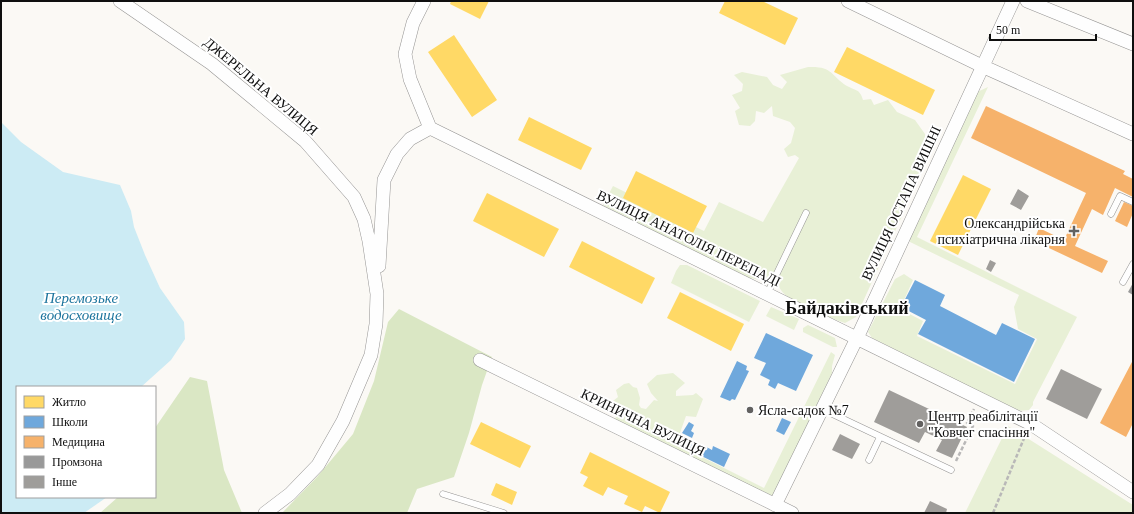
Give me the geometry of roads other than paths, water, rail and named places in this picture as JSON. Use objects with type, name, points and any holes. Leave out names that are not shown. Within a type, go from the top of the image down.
[{"type":"street","name":"ДЖЕРЕЛЬНА ВУЛИЦЯ","points":[[120,1],[169,33],[212,64],[305,141],[354,197],[364,219],[377,294],[376,324],[371,355],[343,422],[318,465],[290,494],[265,513]]},
{"type":"street","points":[[377,294],[384,180],[397,154],[405,144],[410,139],[430,128],[410,79],[405,54],[413,23],[424,1]]},
{"type":"street","points":[[848,1],[982,66],[1133,134]]},
{"type":"street","name":"ВУЛИЦЯ ОСТАПА ВИШНІ","points":[[775,505],[857,338],[1013,1]]},
{"type":"street","points":[[1027,1],[1133,44]]},
{"type":"street","name":"ВУЛИЦЯ АНАТОЛІЯ ПЕРЕПАДІ","points":[[430,128],[1031,424],[1133,492]]},
{"type":"street","name":"КРИНИЧНА ВУЛИЦЯ","points":[[480,360],[792,513]]},
{"type":"lane","points":[[1111,214],[1120,196],[1133,202]]},
{"type":"lane","points":[[767,294],[806,213]]},
{"type":"lane","points":[[1124,282],[1133,264]]},
{"type":"lane","points":[[822,409],[951,470]]},
{"type":"lane","points":[[870,460],[880,437]]},
{"type":"lane","points":[[443,494],[504,513]]},
{"type":"water","name":"Перемозьке водосховище","points":[[1,122],[21,142],[63,172],[120,185],[131,211],[134,227],[160,288],[184,322],[185,339],[171,360],[142,386],[16,386],[16,498],[106,498],[84,513],[1,513]]},
{"type":"place","name":"Олександрійська психіатрична лікарня","points":[[1074,231]]},
{"type":"place","name":"Ясла-садок №7","points":[[750,410]]},
{"type":"place","name":"Центр реабілітації \"Ковчег спасіння\"","points":[[920,424]]},
{"type":"district","name":"Байдаківський","points":[[847,308]]}]
